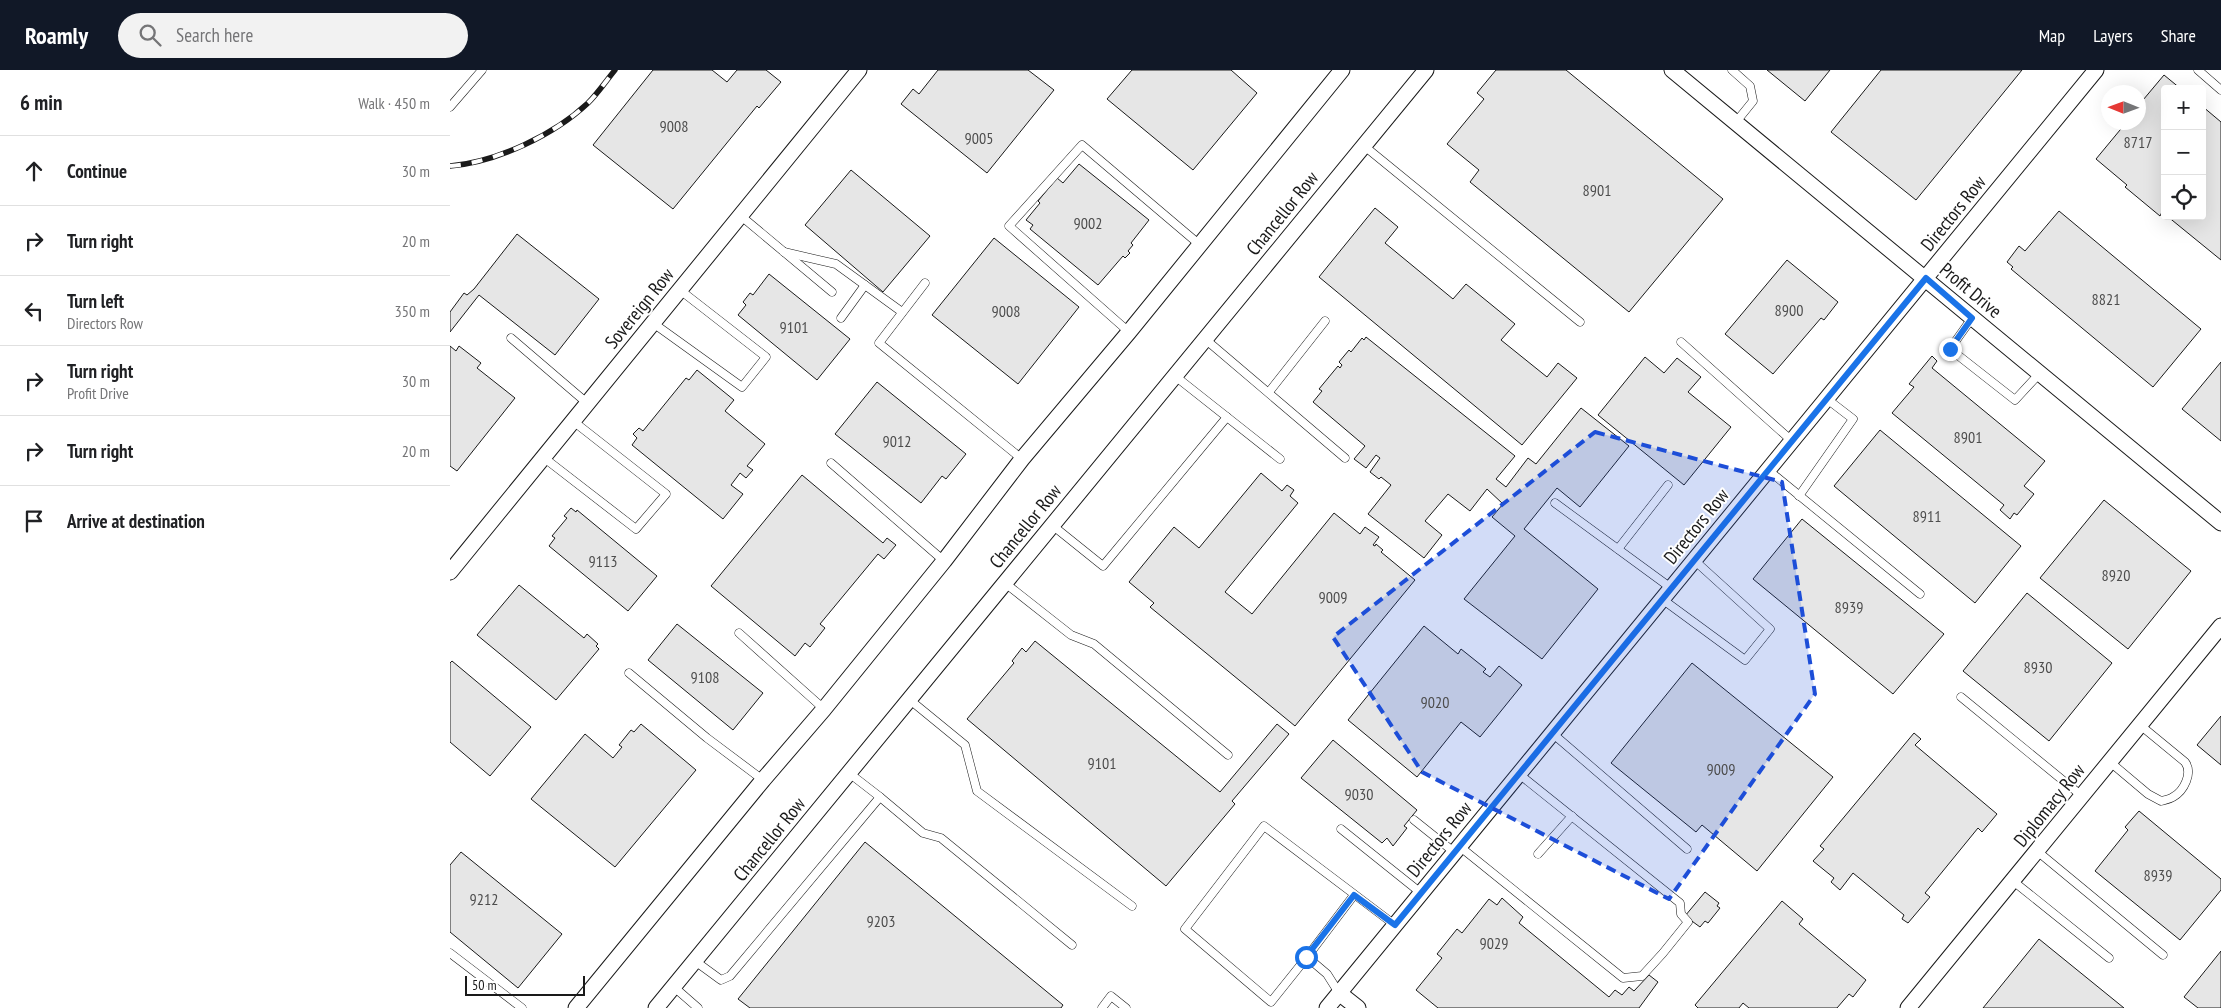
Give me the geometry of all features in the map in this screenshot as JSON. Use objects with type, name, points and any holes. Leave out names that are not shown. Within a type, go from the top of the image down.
[{"type":"street","name":"Sovereign Row","points":[[450,572],[860,70]]},
{"type":"street","points":[[576,1008],[763,780],[824,709],[944,561],[1022,458],[1129,332],[1342,70]]},
{"type":"street","name":"Chancellor Row","points":[[656,1008],[1426,70]]},
{"type":"street","name":"Profit Drive","points":[[1672,70],[2221,523]]},
{"type":"street","name":"Directors Row","points":[[1327,1008],[1926,278],[2093,71]]},
{"type":"street","name":"Diplomacy Row","points":[[1908,1008],[2221,626]]},
{"type":"street","points":[[1339,993],[1358,1008]]},
{"type":"lane","points":[[450,108],[482,70]]},
{"type":"lane","points":[[1732,70],[1750,86],[1753,101],[1736,122]]},
{"type":"lane","points":[[2198,70],[2221,90]]},
{"type":"lane","points":[[1129,332],[1009,226],[1082,145],[1200,245]]},
{"type":"lane","points":[[1363,145],[1580,322]]},
{"type":"lane","points":[[741,216],[832,292]]},
{"type":"lane","points":[[784,252],[836,264],[902,312]]},
{"type":"lane","points":[[925,283],[879,343],[1022,458]]},
{"type":"lane","points":[[841,318],[866,285]]},
{"type":"lane","points":[[654,323],[742,387],[766,357],[680,290]]},
{"type":"lane","points":[[1972,318],[1950,349],[2015,400],[2040,372]]},
{"type":"lane","points":[[1269,392],[1325,321]]},
{"type":"lane","points":[[511,338],[587,404]]},
{"type":"lane","points":[[1205,339],[1345,458]]},
{"type":"lane","points":[[1681,342],[1792,441]]},
{"type":"lane","points":[[1175,376],[1280,459]]},
{"type":"lane","points":[[1799,496],[1854,419],[1827,398]]},
{"type":"lane","points":[[1052,525],[1103,566],[1227,417]]},
{"type":"lane","points":[[543,457],[636,528],[666,494],[573,421]]},
{"type":"lane","points":[[831,463],[944,561]]},
{"type":"lane","points":[[1768,470],[1920,594]]},
{"type":"lane","points":[[1618,550],[1668,485]]},
{"type":"lane","points":[[1555,503],[1618,550],[1666,594],[1744,660],[1770,629],[1694,560]]},
{"type":"lane","points":[[1005,583],[1071,635],[1094,644],[1228,755]]},
{"type":"lane","points":[[740,633],[824,709]]},
{"type":"lane","points":[[630,673],[707,738],[763,780]]},
{"type":"lane","points":[[1960,696],[2082,796]]},
{"type":"lane","points":[[910,700],[965,745],[977,791],[1132,906]]},
{"type":"lane","points":[[2110,762],[2148,794],[2161,801],[2174,797],[2189,776],[2189,768],[2185,762],[2140,725]]},
{"type":"lane","points":[[1552,733],[1687,849]]},
{"type":"lane","points":[[849,773],[923,833],[941,838],[1072,945]]},
{"type":"lane","points":[[1414,820],[1457,849],[1623,978],[1642,976],[1688,922],[1681,914],[1680,902],[1519,774]]},
{"type":"lane","points":[[695,961],[721,980],[730,976],[880,797]]},
{"type":"lane","points":[[1538,854],[1572,816]]},
{"type":"lane","points":[[1354,895],[1269,1005],[1186,928],[1264,826],[1395,925]]},
{"type":"lane","points":[[1341,829],[1421,893]]},
{"type":"lane","points":[[2037,851],[2163,955]]},
{"type":"lane","points":[[2013,881],[2110,958]]},
{"type":"lane","points":[[450,952],[522,1008]]},
{"type":"lane","points":[[1306,957],[1327,974],[1339,993]]},
{"type":"lane","points":[[674,987],[698,1008]]},
{"type":"lane","points":[[1102,1008],[1111,996],[1126,1008]]},
{"type":"highlighted area","points":[[1595,432],[1782,482],[1815,694],[1669,899],[1422,772],[1333,637]]},
{"type":"building","points":[[653,70],[712,70],[727,82],[737,70],[766,70],[781,82],[759,108],[757,106],[673,209],[593,145]]},
{"type":"building","points":[[938,70],[1028,70],[1054,90],[987,173],[901,104],[913,89],[919,94]]},
{"type":"building","points":[[1132,70],[1231,70],[1257,93],[1193,170],[1107,99]]},
{"type":"building","points":[[1496,70],[1566,70],[1723,199],[1629,312],[1470,182],[1479,170],[1447,144],[1484,99],[1477,93]]},
{"type":"building","points":[[1767,70],[1830,70],[1805,101]]},
{"type":"building","points":[[1881,70],[2022,70],[1916,200],[1831,132]]},
{"type":"building","points":[[2164,75],[2176,85],[2161,85],[2160,216],[2125,187],[2127,185],[2096,159],[2120,130],[2146,130],[2146,96]]},
{"type":"building","points":[[2206,109],[2221,122],[2221,260],[2172,220],[2206,220]]},
{"type":"building","points":[[1079,164],[1149,220],[1131,243],[1133,245],[1128,251],[1130,253],[1125,258],[1123,256],[1098,285],[1030,229],[1033,225],[1026,220],[1040,203],[1038,201],[1057,178],[1063,183]]},
{"type":"building","points":[[851,170],[930,236],[883,292],[805,225]]},
{"type":"building","points":[[1375,208],[1398,227],[1385,243],[1453,299],[1466,284],[1515,324],[1501,340],[1547,377],[1558,363],[1577,378],[1522,445],[1319,277]]},
{"type":"building","points":[[2059,211],[2201,329],[2153,387],[2011,269],[2013,267],[2007,262],[2019,246],[2025,251]]},
{"type":"building","points":[[517,234],[599,299],[555,355],[479,295],[450,332],[450,312],[464,293],[467,295],[474,289]]},
{"type":"building","points":[[994,238],[1079,307],[1018,384],[932,315]]},
{"type":"building","points":[[1787,260],[1838,302],[1824,320],[1821,318],[1773,374],[1725,334]]},
{"type":"building","points":[[769,274],[850,339],[817,380],[738,315],[746,305],[743,302],[750,293],[753,295]]},
{"type":"building","points":[[1366,337],[1515,456],[1496,479],[1506,487],[1528,458],[1536,464],[1581,408],[1629,446],[1580,507],[1557,488],[1524,529],[1598,589],[1542,659],[1464,599],[1515,536],[1492,517],[1503,504],[1487,489],[1470,511],[1448,494],[1425,521],[1442,535],[1424,558],[1368,514],[1391,485],[1381,477],[1379,479],[1370,472],[1380,458],[1376,455],[1366,468],[1354,459],[1365,446],[1313,402],[1322,391],[1319,389],[1338,366],[1340,368],[1342,365],[1339,362],[1349,350],[1351,352],[1362,338],[1364,340]]},
{"type":"building","points":[[450,346],[456,351],[459,346],[481,363],[477,368],[515,398],[457,471],[450,466]]},
{"type":"building","points":[[1932,356],[1937,361],[1932,368],[2045,461],[2024,486],[2034,494],[2017,515],[2014,513],[2010,519],[2000,510],[2004,505],[1892,413],[1914,387],[1909,384]]},
{"type":"building","points":[[1645,357],[1664,373],[1677,358],[1701,377],[1688,392],[1731,427],[1684,485],[1598,415]]},
{"type":"building","points":[[2221,362],[2221,441],[2182,409]]},
{"type":"building","points":[[697,370],[734,400],[725,411],[765,444],[747,466],[753,470],[746,478],[740,473],[731,485],[743,494],[723,519],[632,445],[637,438],[633,434],[639,428],[643,431],[686,378],[689,380]]},
{"type":"building","points":[[877,382],[966,454],[946,479],[942,476],[921,503],[835,434]]},
{"type":"building","points":[[1880,430],[2021,546],[1975,603],[1834,486]]},
{"type":"building","points":[[1261,473],[1282,491],[1287,485],[1294,490],[1290,496],[1298,503],[1225,592],[1252,614],[1334,513],[1360,534],[1365,527],[1379,537],[1373,545],[1375,546],[1376,544],[1383,550],[1381,552],[1415,580],[1295,726],[1150,607],[1154,603],[1129,582],[1174,527],[1199,548]]},
{"type":"building","points":[[802,475],[883,543],[887,538],[896,545],[884,559],[878,554],[820,624],[825,628],[810,647],[805,643],[795,656],[711,586]]},
{"type":"building","points":[[2104,500],[2191,571],[2128,649],[2040,578]]},
{"type":"building","points":[[571,508],[576,512],[577,510],[657,576],[628,611],[549,546],[555,538],[552,536],[567,518],[564,516]]},
{"type":"building","points":[[1802,519],[1944,634],[1893,694],[1753,579]]},
{"type":"building","points":[[519,585],[584,638],[587,634],[598,644],[596,646],[599,649],[556,700],[477,635]]},
{"type":"building","points":[[2027,593],[2112,663],[2049,741],[1963,671]]},
{"type":"building","points":[[677,624],[763,693],[733,730],[648,660]]},
{"type":"building","points":[[1424,626],[1458,654],[1461,649],[1486,669],[1483,672],[1490,677],[1499,666],[1522,685],[1480,737],[1461,722],[1417,777],[1348,720]]},
{"type":"building","points":[[1035,641],[1220,792],[1277,724],[1289,734],[1232,801],[1235,804],[1166,886],[967,719],[1014,663],[1012,661],[1022,648],[1026,652]]},
{"type":"building","points":[[452,661],[531,727],[490,776],[450,742],[450,663]]},
{"type":"building","points":[[1692,663],[1833,777],[1757,871],[1702,825],[1696,832],[1611,763]]},
{"type":"building","points":[[2221,716],[2221,765],[2197,745]]},
{"type":"building","points":[[641,724],[696,770],[615,867],[531,799],[585,734],[613,758],[622,747],[619,745],[631,730],[634,732]]},
{"type":"building","points":[[1914,733],[1921,739],[1915,745],[1997,814],[1982,832],[1978,828],[1925,893],[1930,897],[1908,923],[1902,919],[1904,915],[1853,873],[1840,890],[1831,882],[1834,878],[1813,861],[1824,849],[1820,846]]},
{"type":"building","points":[[1333,740],[1417,810],[1404,826],[1407,828],[1393,846],[1387,838],[1382,843],[1301,778]]},
{"type":"building","points":[[2139,811],[2221,879],[2221,890],[2180,940],[2095,871],[2128,830],[2125,827]]},
{"type":"building","points":[[865,842],[1063,1005],[1061,1008],[750,1008],[738,999]]},
{"type":"building","points":[[461,852],[562,934],[518,988],[450,932],[450,865]]},
{"type":"building","points":[[1705,892],[1719,903],[1717,906],[1720,908],[1708,923],[1705,921],[1700,927],[1685,916]]},
{"type":"building","points":[[1502,898],[1523,917],[1519,923],[1609,997],[1615,990],[1622,995],[1629,987],[1634,991],[1649,975],[1658,982],[1639,1008],[1438,1008],[1416,990],[1442,958],[1437,954],[1457,929],[1462,933],[1489,899],[1497,905]]},
{"type":"building","points":[[1782,901],[1803,919],[1799,924],[1866,980],[1853,997],[1849,994],[1837,1008],[1749,1008],[1743,1003],[1739,1008],[1698,1008],[1695,1005]]},
{"type":"building","points":[[2039,939],[2124,1008],[1983,1008]]},
{"type":"building","points":[[2221,951],[2221,1008],[2198,1008],[2184,997]]},
{"type":"railway","points":[[450,166],[487,159],[542,136],[559,126],[588,103],[615,70]]},
{"type":"route","points":[[1306,957],[1354,895],[1395,925],[1926,278],[1972,318],[1950,349]]}]
